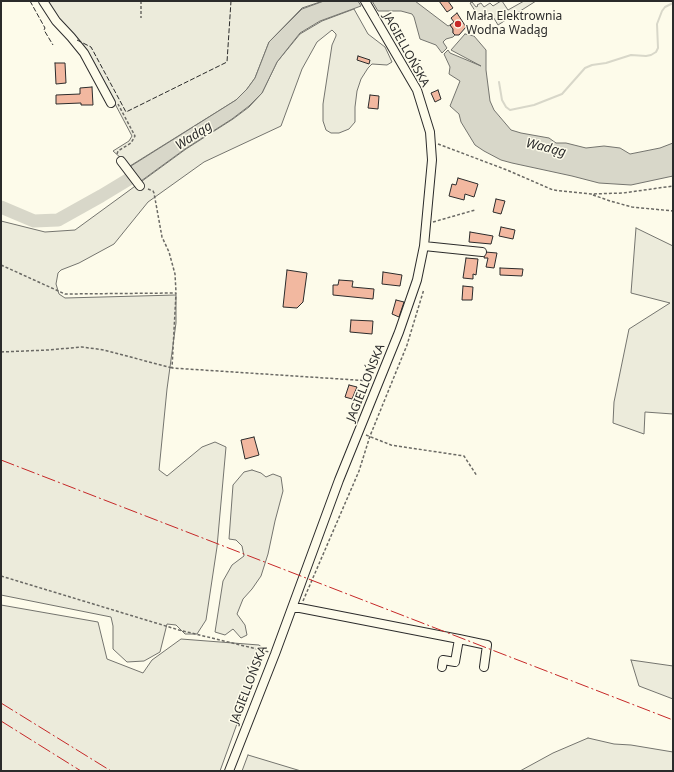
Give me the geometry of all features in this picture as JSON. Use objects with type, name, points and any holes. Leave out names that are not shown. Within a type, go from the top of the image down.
[{"type":"street","points":[[43,1],[56,21],[84,53],[111,103]]},
{"type":"street","name":"JAGIELLOŃSKA","points":[[229,771],[275,654],[296,608],[339,480],[399,332],[418,280],[427,223],[432,172],[432,143],[417,90],[365,1]]},
{"type":"street","points":[[121,161],[140,186]]},
{"type":"street","points":[[424,246],[482,252]]},
{"type":"street","points":[[296,608],[487,645],[484,667]]},
{"type":"street","points":[[442,667],[443,660],[455,662],[460,639]]},
{"type":"path","points":[[141,1],[141,18]]},
{"type":"path","points":[[432,143],[493,165],[553,190],[591,194],[623,193],[673,186]]},
{"type":"path","points":[[140,186],[151,190],[154,193],[162,237],[169,252],[175,274],[176,293],[172,368]]},
{"type":"path","points":[[591,194],[610,202],[632,207],[673,211]]},
{"type":"path","points":[[427,223],[475,210]]},
{"type":"path","points":[[1,265],[65,294],[176,293]]},
{"type":"path","points":[[296,608],[359,471],[370,436],[407,345],[424,289]]},
{"type":"path","points":[[1,352],[82,347],[104,350],[172,368],[379,381]]},
{"type":"path","points":[[358,433],[370,436],[391,446],[464,456],[477,476]]},
{"type":"path","points":[[1,576],[179,630],[275,654]]},
{"type":"shaded area","points":[[47,1],[323,1],[302,8],[269,42],[255,78],[236,100],[130,166],[113,151],[129,141],[132,136],[87,51],[58,19]]},
{"type":"shaded area","points":[[501,1],[508,10],[524,1],[536,1],[498,25],[492,15],[481,20],[470,3],[472,2],[476,7],[481,3],[484,7],[490,3],[493,6]]},
{"type":"shaded area","points":[[354,9],[368,34],[385,47],[392,62],[387,65],[372,64],[368,68],[361,79],[357,91],[355,122],[349,129],[339,133],[331,133],[326,130],[323,121],[323,104],[332,45],[336,36],[332,30],[317,42],[302,69],[281,126],[204,162],[148,202],[114,244],[79,263],[61,270],[58,273],[56,284],[59,294],[65,298],[176,295],[176,323],[167,389],[159,470],[167,476],[202,447],[215,442],[226,447],[217,547],[206,620],[197,634],[185,634],[176,625],[167,624],[160,652],[144,661],[127,662],[113,649],[113,626],[111,617],[1,595],[1,221],[45,232],[75,230],[186,149],[249,107],[262,93],[277,62],[300,34],[322,21]]},
{"type":"shaded area","points":[[636,228],[673,246],[673,414],[645,412],[644,434],[613,423],[614,402],[629,329],[670,303],[631,293]]},
{"type":"shaded area","points":[[252,470],[261,473],[266,477],[273,474],[281,477],[283,491],[268,554],[261,576],[243,599],[237,614],[245,625],[247,635],[241,638],[233,629],[225,635],[215,632],[223,581],[232,565],[244,556],[242,546],[236,540],[229,539],[233,485],[244,472]]},
{"type":"shaded area","points":[[1,605],[98,622],[107,659],[143,673],[152,660],[181,639],[259,645],[264,649],[220,771],[1,771]]},
{"type":"shaded area","points":[[631,660],[673,666],[673,699],[639,686]]},
{"type":"shaded area","points":[[588,738],[614,744],[631,745],[673,752],[673,771],[520,771],[553,753]]},
{"type":"shaded area","points":[[248,755],[301,771],[242,771]]},
{"type":"water","points":[[324,1],[358,1],[361,6],[320,21],[300,33],[277,62],[262,93],[249,106],[141,181],[131,166],[236,100],[255,78],[269,42],[302,9]]},
{"type":"water","points":[[372,1],[415,1],[448,26],[450,25],[455,35],[443,42],[447,48],[442,53],[436,45],[420,39],[412,14],[401,11],[378,11]]},
{"type":"water","points":[[465,34],[474,36],[486,50],[486,70],[490,101],[494,110],[511,130],[549,138],[556,143],[566,143],[586,148],[604,146],[620,148],[630,154],[660,148],[673,143],[673,176],[631,185],[599,183],[501,160],[475,145],[461,122],[459,114],[450,106],[460,81],[449,74],[450,67],[444,54],[448,50],[450,53],[481,66],[451,50]]},
{"type":"building","points":[[439,1],[448,1],[453,8],[447,12]]},
{"type":"building","name":"Mała Elektrownia Wodna Wadąg","points":[[457,13],[466,27],[459,35],[455,35],[450,25],[454,22],[451,18]]},
{"type":"building","points":[[358,56],[370,60],[369,64],[357,60]]},
{"type":"building","points":[[55,63],[65,63],[66,83],[56,84]]},
{"type":"building","points":[[92,87],[93,105],[81,105],[81,103],[56,104],[56,95],[80,94],[80,88]]},
{"type":"building","points":[[438,90],[441,99],[435,102],[431,93]]},
{"type":"building","points":[[370,95],[379,96],[378,109],[368,108]]},
{"type":"building","points":[[458,178],[478,184],[474,197],[465,194],[464,200],[449,196],[452,184],[456,185]]},
{"type":"building","points":[[496,199],[505,201],[501,214],[493,212]]},
{"type":"building","points":[[501,227],[515,230],[513,239],[499,236]]},
{"type":"building","points":[[470,232],[493,236],[491,244],[469,242]]},
{"type":"building","points":[[485,252],[497,253],[494,268],[486,267],[488,258],[484,258]]},
{"type":"building","points":[[466,258],[478,259],[476,275],[473,274],[473,279],[463,278]]},
{"type":"building","points":[[500,268],[523,269],[522,276],[500,275]]},
{"type":"building","points":[[287,270],[307,273],[303,302],[297,308],[283,307]]},
{"type":"building","points":[[383,272],[402,275],[400,286],[382,284]]},
{"type":"building","points":[[339,280],[353,281],[352,287],[374,289],[373,299],[333,295],[333,285],[338,285]]},
{"type":"building","points":[[463,286],[473,287],[472,300],[462,300]]},
{"type":"building","points":[[396,300],[404,302],[399,317],[392,314]]},
{"type":"building","points":[[351,320],[373,321],[372,334],[350,332]]},
{"type":"building","points":[[349,385],[357,387],[352,399],[345,397]]},
{"type":"building","points":[[254,437],[259,455],[245,459],[241,440]]},
{"type":"waterway","points":[[499,82],[502,100],[506,107],[510,110],[534,105],[562,94],[585,68],[592,65],[606,63],[631,55],[651,55],[656,52],[658,48],[657,24],[662,11],[665,7],[673,3]]},
{"type":"waterway","name":"Wadąg","points":[[1,207],[34,221],[58,220],[144,170]]},
{"type":"fence","points":[[30,1],[53,45]]},
{"type":"fence","points":[[77,40],[91,47],[126,112],[227,62],[231,1]]},
{"type":"power","points":[[1,460],[673,720]]},
{"type":"power","points":[[1,703],[111,771]]},
{"type":"power","points":[[1,721],[81,771]]},
{"type":"place","name":"Mała Elektrownia Wodna Wadąg","points":[[458,24]]}]
